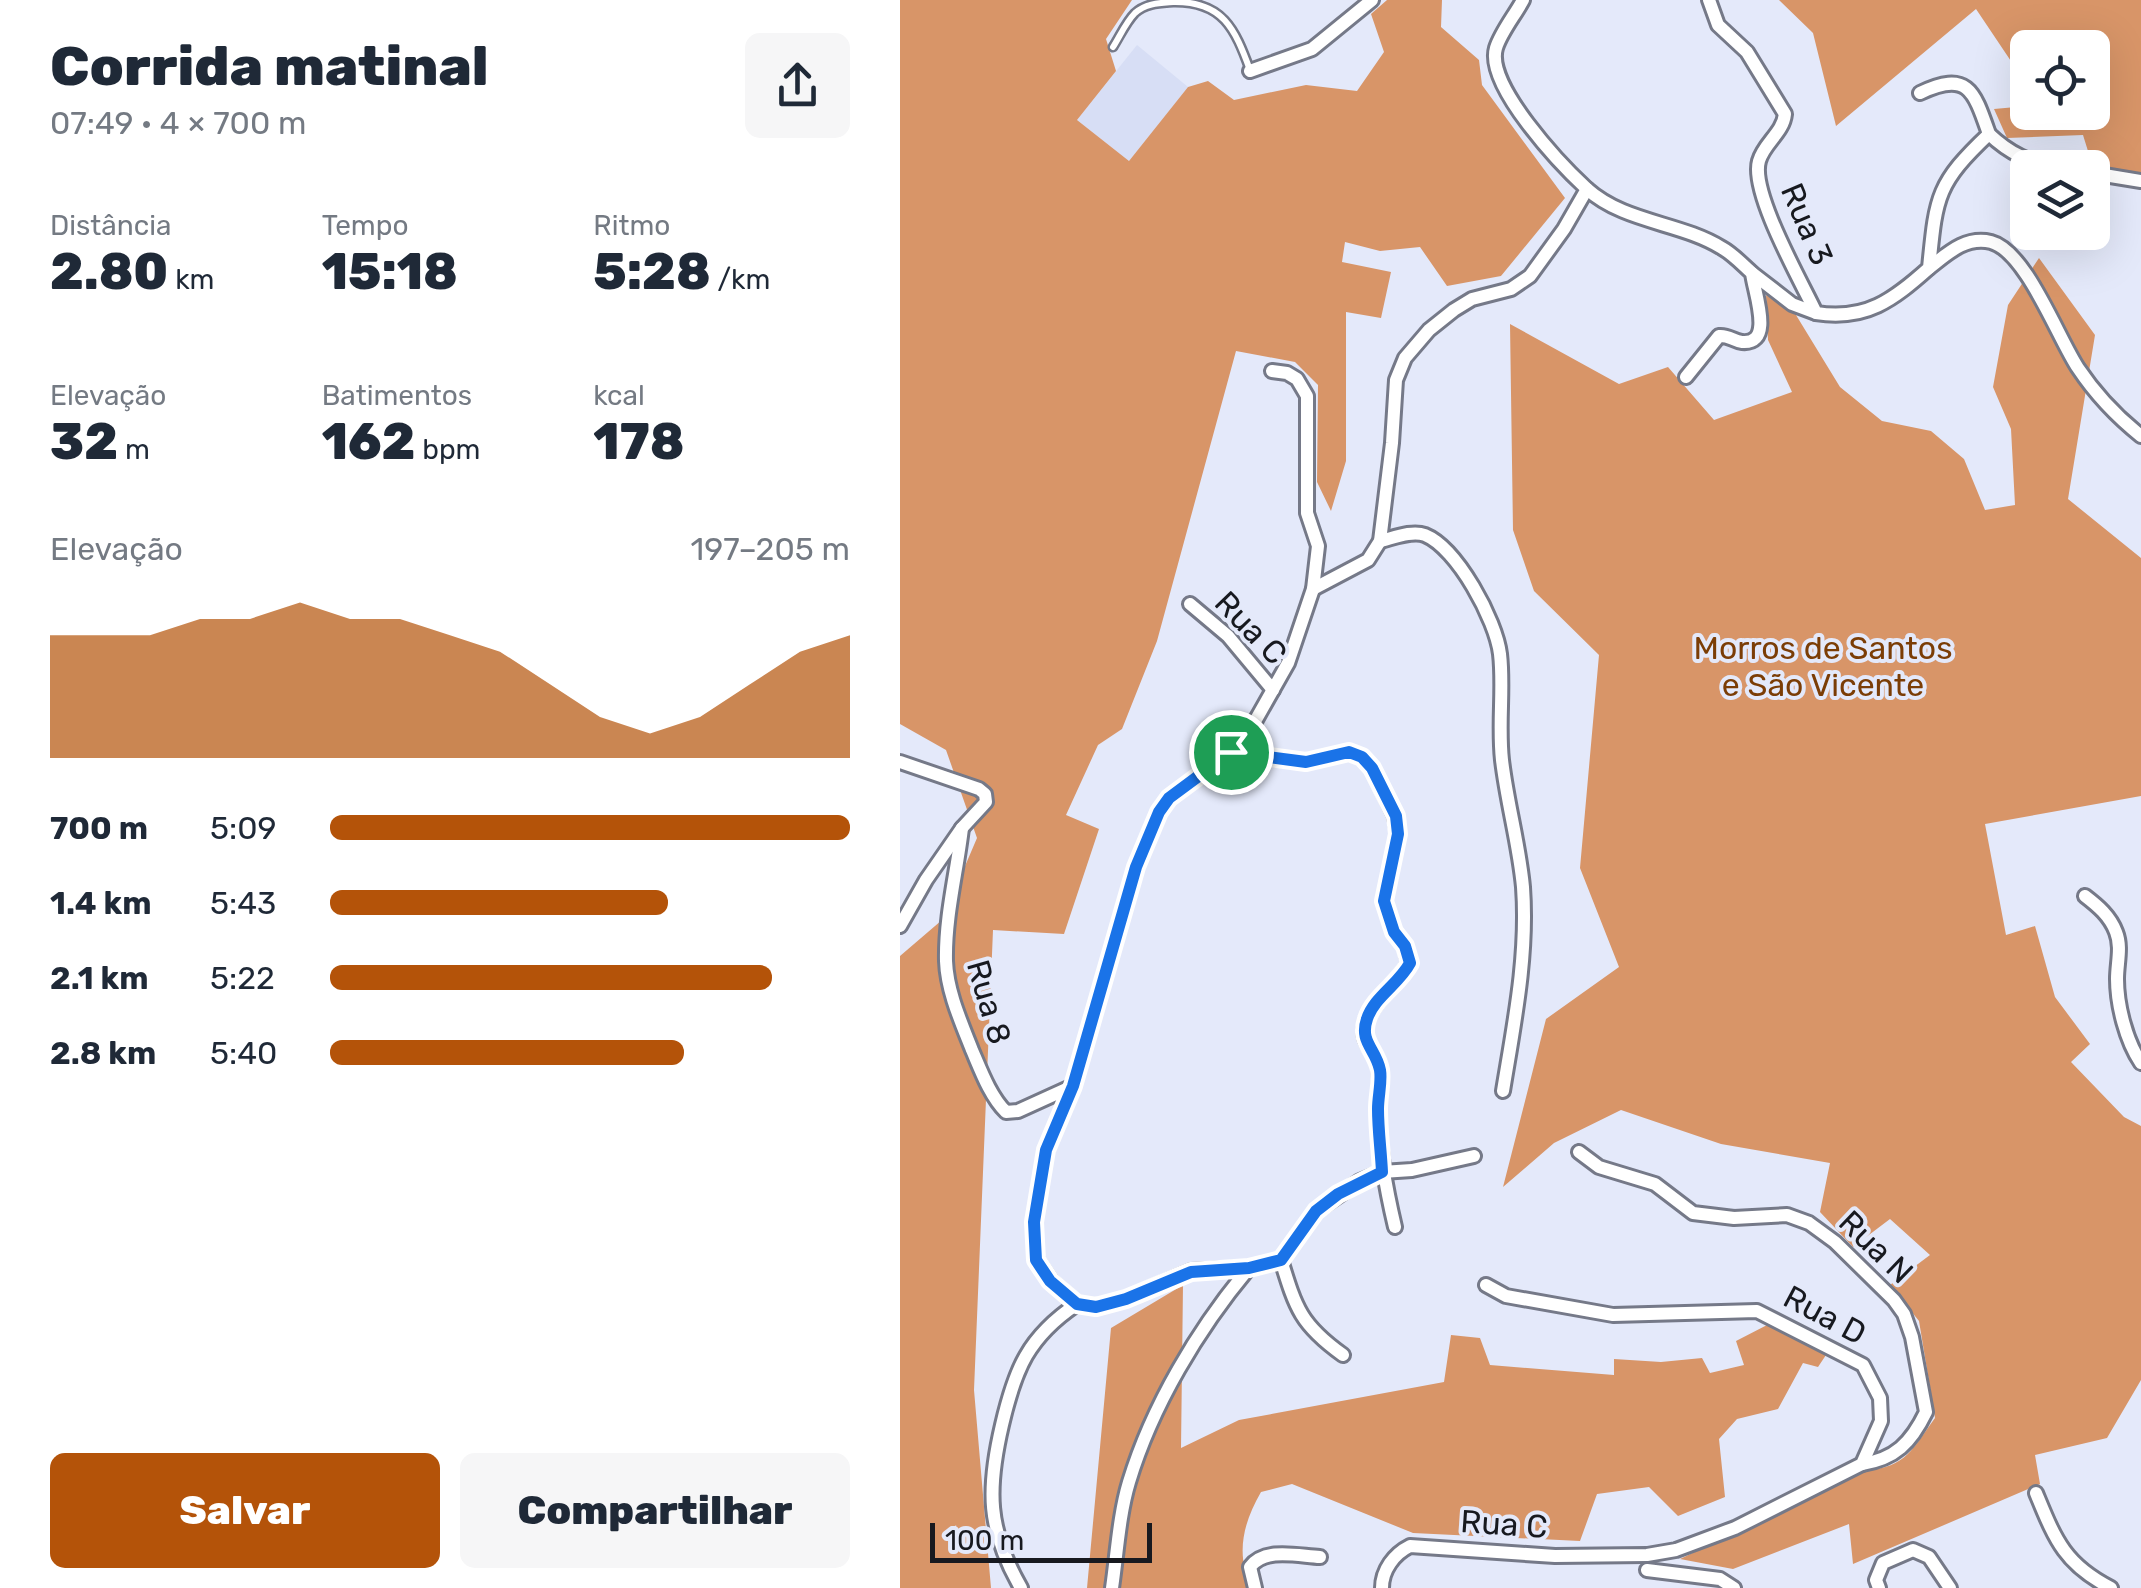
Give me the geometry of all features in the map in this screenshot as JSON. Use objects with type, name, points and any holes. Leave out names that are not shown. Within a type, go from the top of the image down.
[{"type":"street","points":[[1250,71],[1312,49],[1372,0]]},
{"type":"street","points":[[1522,0],[1496,47],[1497,69],[1507,92],[1534,130],[1587,189],[1602,203],[1626,214],[1721,247],[1792,304],[1816,313]]},
{"type":"street","name":"Rua 3","points":[[1709,0],[1718,25],[1747,52],[1786,114],[1782,128],[1762,154],[1758,174],[1774,224],[1816,313],[1844,318],[1864,312],[1900,292],[1969,241],[1990,242],[2006,249],[2020,266],[2078,368],[2110,411],[2141,436]]},
{"type":"street","points":[[1920,93],[1943,82],[1955,82],[1976,98],[1989,134],[2010,152]]},
{"type":"street","points":[[1929,268],[1934,215],[1941,192],[1960,160],[1989,134]]},
{"type":"street","points":[[2110,176],[2141,181]]},
{"type":"street","points":[[1313,590],[1368,560],[1380,541],[1396,380],[1405,358],[1454,310],[1472,299],[1511,289],[1530,276],[1587,189]]},
{"type":"street","points":[[1686,378],[1719,336],[1741,342],[1761,334],[1763,326],[1752,273]]},
{"type":"street","points":[[1272,371],[1297,379],[1307,396],[1307,513],[1318,546],[1313,590],[1288,663],[1248,732],[1231,752],[1169,798],[1136,867],[1073,1086],[1046,1150],[1033,1244],[1036,1260],[1050,1281],[1077,1304],[1096,1307],[1191,1272],[1249,1268],[1281,1260],[1316,1211],[1338,1194],[1382,1172],[1412,1170],[1474,1156]]},
{"type":"street","points":[[1380,541],[1414,533],[1432,540],[1452,558],[1474,590],[1490,616],[1497,638],[1501,656],[1502,762],[1523,888],[1524,952],[1504,1091]]},
{"type":"street","name":"Rua C","points":[[1190,604],[1228,636],[1272,690]]},
{"type":"street","points":[[1231,752],[1306,762],[1340,753],[1357,754],[1372,768],[1396,816],[1398,834],[1384,901],[1410,963],[1368,1014],[1364,1032],[1366,1046],[1377,1060],[1380,1072],[1382,1172],[1395,1227]]},
{"type":"street","points":[[900,762],[964,783],[985,794],[986,802],[962,828],[900,926]]},
{"type":"street","name":"Rua 8","points":[[962,828],[950,895],[946,963],[956,1011],[978,1064],[996,1101],[1006,1112],[1018,1112],[1073,1086]]},
{"type":"street","points":[[2085,896],[2114,927],[2119,943],[2116,984],[2128,1034],[2141,1063]]},
{"type":"street","name":"Rua N","points":[[1579,1152],[1599,1168],[1655,1184],[1693,1213],[1734,1218],[1787,1215],[1809,1223],[1835,1242],[1894,1300],[1912,1338],[1926,1412],[1896,1454],[1862,1464]]},
{"type":"street","points":[[1281,1260],[1304,1322],[1344,1356]]},
{"type":"street","points":[[1112,1588],[1128,1484],[1154,1418],[1219,1303],[1249,1268]]},
{"type":"street","name":"Rua D","points":[[1486,1285],[1506,1296],[1613,1315],[1740,1309],[1757,1310],[1778,1319],[1863,1364],[1874,1380],[1881,1421],[1862,1464]]},
{"type":"street","points":[[1021,1588],[998,1527],[990,1488],[991,1469],[1013,1378],[1042,1334],[1077,1304]]},
{"type":"street","points":[[1649,1588],[1647,1555],[1705,1541],[1862,1464]]},
{"type":"street","points":[[2036,1493],[2065,1554],[2078,1568],[2111,1588]]},
{"type":"street","name":"Rua C","points":[[1382,1588],[1389,1564],[1410,1546],[1555,1556],[1647,1555]]},
{"type":"street","points":[[1880,1588],[1876,1580],[1883,1564],[1913,1550],[1929,1557],[1950,1588]]},
{"type":"street","points":[[1255,1588],[1250,1568],[1257,1559],[1278,1554],[1320,1557]]},
{"type":"street","points":[[1648,1570],[1720,1579],[1734,1588]]},
{"type":"lane","points":[[1113,47],[1140,10],[1158,3],[1195,3],[1214,11],[1231,26],[1250,71]]},
{"type":"shaded area","points":[[1137,45],[1188,87],[1129,161],[1077,120]]},
{"type":"green space","points":[[900,0],[1132,0],[1106,39],[1116,71],[1077,120],[1129,161],[1188,87],[1208,81],[1234,100],[1306,85],[1357,91],[1384,52],[1371,14],[1387,0],[1442,0],[1441,27],[1479,60],[1482,85],[1565,198],[1501,276],[1447,286],[1420,247],[1380,251],[1345,242],[1342,262],[1391,272],[1381,318],[1346,312],[1346,461],[1331,511],[1317,482],[1318,385],[1295,362],[1236,351],[1157,641],[1122,729],[1098,745],[1066,815],[1099,829],[1064,934],[993,930],[974,1390],[991,1588],[900,1588],[900,956],[942,920],[977,838],[946,750],[900,724]]},
{"type":"green space","points":[[1779,0],[2141,0],[2141,174],[2110,168],[2110,150],[2088,150],[2083,135],[2007,138],[1994,109],[2010,108],[2010,130],[2110,130],[2110,30],[2010,30],[2010,60],[1976,9],[1836,126],[1813,33]]},
{"type":"green space","name":"Morros de Santos e São Vicente","points":[[2039,258],[2095,335],[2068,499],[2141,558],[2141,796],[1985,824],[2006,935],[2035,926],[2055,997],[2090,1044],[2071,1062],[2124,1117],[2141,1126],[2141,1380],[2107,1438],[2035,1455],[2040,1484],[1853,1564],[1849,1524],[1733,1569],[1680,1559],[1866,1470],[1900,1461],[1914,1447],[1935,1418],[1919,1321],[1890,1285],[1930,1255],[1890,1219],[1853,1247],[1820,1212],[1830,1163],[1721,1144],[1621,1110],[1554,1143],[1503,1187],[1546,1019],[1619,967],[1580,868],[1599,655],[1534,591],[1513,530],[1510,324],[1619,384],[1668,367],[1714,420],[1792,392],[1768,340],[1766,295],[1796,315],[1840,387],[1882,421],[1931,431],[1964,459],[1985,510],[2015,505],[2011,429],[1993,387],[2008,305]]},
{"type":"green space","points":[[1183,1285],[1181,1448],[1239,1420],[1444,1382],[1451,1335],[1480,1338],[1490,1365],[1614,1375],[1614,1359],[1661,1362],[1702,1358],[1710,1373],[1744,1365],[1736,1341],[1769,1324],[1826,1355],[1818,1367],[1803,1363],[1778,1409],[1737,1419],[1719,1439],[1725,1497],[1678,1516],[1649,1487],[1597,1494],[1580,1541],[1413,1533],[1292,1484],[1261,1492],[1250,1515],[1243,1551],[1252,1588],[1087,1588],[1111,1328]]},
{"type":"route","points":[[1231,752],[1306,762],[1340,753],[1357,754],[1385,788],[1396,816],[1398,834],[1384,901],[1410,963],[1368,1014],[1364,1032],[1366,1046],[1377,1060],[1380,1072],[1382,1172],[1338,1194],[1316,1211],[1281,1260],[1249,1268],[1191,1272],[1126,1299],[1096,1307],[1077,1304],[1050,1281],[1036,1260],[1034,1222],[1046,1150],[1073,1086],[1136,867],[1159,812],[1169,798],[1231,752]]}]
